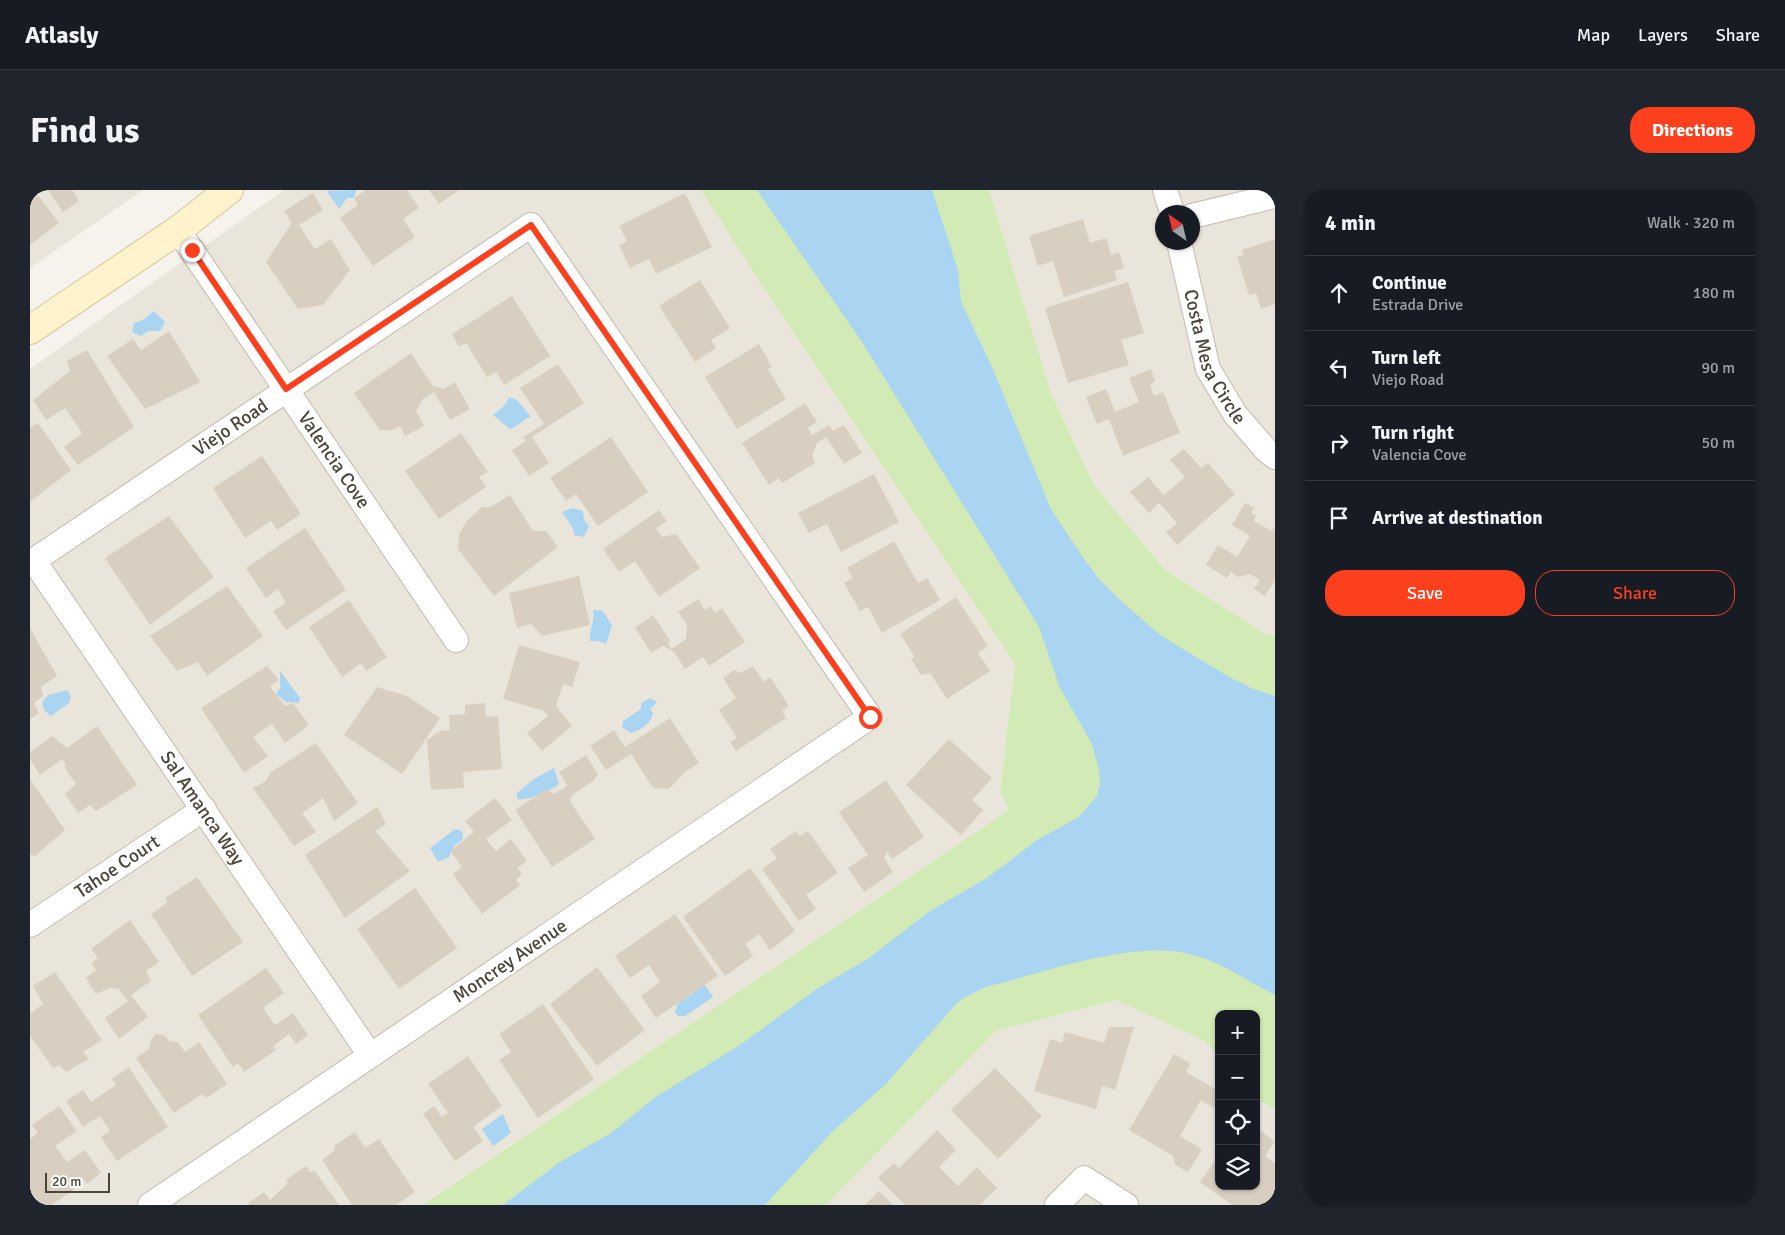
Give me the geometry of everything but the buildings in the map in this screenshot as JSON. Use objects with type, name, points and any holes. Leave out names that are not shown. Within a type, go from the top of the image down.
[{"type":"street","points":[[30,330],[178,230],[229,190]]},
{"type":"street","points":[[1165,190],[1170,205]]},
{"type":"street","points":[[1200,214],[1275,196]]},
{"type":"street","name":"Viejo Road","points":[[32,562],[531,225],[870,717]]},
{"type":"street","name":"Valencia Cove","points":[[178,230],[456,640]]},
{"type":"street","name":"Costa Mesa Circle","points":[[1181,250],[1208,369],[1235,414],[1267,451],[1275,457]]},
{"type":"street","name":"Sal Amanca Way","points":[[32,562],[204,809],[370,1055]]},
{"type":"street","name":"Moncrey Avenue","points":[[150,1205],[870,717]]},
{"type":"street","name":"Tahoe Court","points":[[30,925],[204,809]]},
{"type":"street","points":[[1057,1205],[1084,1178],[1126,1205]]},
{"type":"shaded area","points":[[30,190],[143,190],[30,268]]},
{"type":"shaded area","points":[[284,190],[705,190],[1015,664],[1000,790],[1010,810],[421,1205],[30,1205],[30,369]]},
{"type":"shaded area","points":[[989,190],[1275,190],[1275,636],[1264,633],[1165,570],[1094,485],[1051,393]]},
{"type":"shaded area","points":[[1118,1000],[1205,1041],[1215,1052],[1215,1190],[1260,1190],[1260,1101],[1275,1110],[1275,1205],[826,1205],[996,1031]]},
{"type":"green space","points":[[701,190],[989,190],[1051,393],[1094,485],[1165,570],[1264,633],[1275,636],[1275,1110],[1260,1101],[1260,1010],[1215,1010],[1215,1052],[1205,1041],[1117,1000],[996,1031],[826,1205],[422,1205],[1009,810],[1000,791],[1015,664],[760,282]]},
{"type":"water","points":[[356,190],[354,198],[347,198],[339,209],[327,191]]},
{"type":"water","points":[[757,190],[932,190],[958,270],[961,302],[989,360],[1051,509],[1082,556],[1099,579],[1160,635],[1229,677],[1251,688],[1275,696],[1275,995],[1212,961],[1189,954],[1166,951],[1141,951],[1088,960],[986,987],[965,997],[956,1004],[886,1084],[834,1130],[765,1205],[503,1205],[560,1162],[611,1133],[657,1096],[740,1045],[818,988],[869,958],[930,911],[987,878],[1037,840],[1079,817],[1097,796],[1100,785],[1099,769],[1091,742],[1060,688],[1039,627],[862,342]]},
{"type":"water","points":[[154,311],[165,322],[160,331],[148,331],[141,336],[132,332],[134,323],[143,320]]},
{"type":"water","points":[[509,397],[517,400],[531,417],[510,429],[493,415],[505,405]]},
{"type":"water","points":[[573,508],[583,511],[584,520],[589,526],[584,537],[574,535],[573,528],[562,512]]},
{"type":"water","points":[[593,610],[603,611],[612,626],[606,644],[590,641]]},
{"type":"water","points":[[280,671],[300,698],[299,703],[286,702],[276,694],[280,688]]},
{"type":"water","points":[[67,690],[71,697],[69,703],[51,716],[44,710],[42,702],[48,695]]},
{"type":"water","points":[[650,698],[657,702],[650,709],[653,713],[648,724],[631,733],[622,727],[623,721],[641,709],[641,703]]},
{"type":"water","points":[[554,768],[559,784],[539,795],[517,799],[517,793],[534,779]]},
{"type":"water","points":[[455,829],[462,831],[463,839],[454,846],[449,857],[438,862],[430,848]]},
{"type":"water","points":[[705,985],[713,997],[685,1016],[678,1016],[675,1012],[678,1003]]},
{"type":"water","points":[[503,1114],[511,1133],[493,1146],[482,1129]]},
{"type":"route","points":[[192,250],[286,389],[531,225],[870,717]]}]
